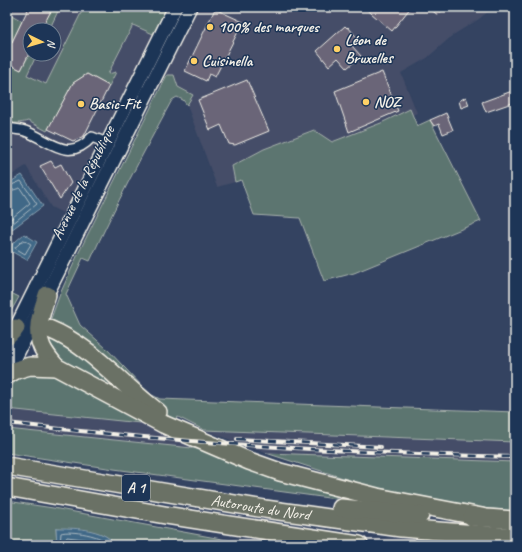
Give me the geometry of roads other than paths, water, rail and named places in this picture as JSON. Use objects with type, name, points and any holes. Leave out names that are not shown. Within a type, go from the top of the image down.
[{"type":"highway","points":[[47,295],[40,318],[39,338],[42,348],[56,368]]},
{"type":"highway","points":[[49,329],[62,334],[91,353],[140,398],[196,438]]},
{"type":"highway","points":[[7,375],[30,366],[56,368],[163,424],[249,461],[296,477],[378,497],[482,517]]},
{"type":"highway","name":"Autoroute du Nord","points":[[7,466],[265,509],[400,528],[512,537]]},
{"type":"highway","name":"Autoroute du Nord","points":[[7,487],[165,515],[359,545]]},
{"type":"highway","points":[[265,509],[302,504],[451,517],[482,517],[515,520]]},
{"type":"highway","points":[[165,515],[177,525],[280,545]]},
{"type":"main road","name":"Avenue de la République","points":[[7,346],[12,332],[175,7]]},
{"type":"main road","name":"Avenue de la République","points":[[7,375],[190,7]]},
{"type":"street","points":[[7,127],[24,130],[62,149],[69,150],[86,143],[92,137],[107,143]]},
{"type":"water","points":[[22,175],[43,206],[7,233],[7,184]]},
{"type":"water","points":[[24,234],[37,242],[27,260],[7,249]]},
{"type":"water","points":[[56,528],[78,529],[99,533],[111,540],[111,545],[57,545]]},
{"type":"tunnel","points":[[7,319],[35,325]]},
{"type":"railway","points":[[7,423],[134,436],[261,446],[388,453],[515,457]]},
{"type":"railway","points":[[237,439],[381,447]]},
{"type":"place","name":"100% des marques","points":[[210,27]]},
{"type":"place","name":"Léon de Bruxelles","points":[[337,49]]},
{"type":"place","name":"Cuisinella","points":[[194,61]]},
{"type":"place","name":"NOZ","points":[[366,102]]},
{"type":"place","name":"Basic-Fit","points":[[81,104]]}]
